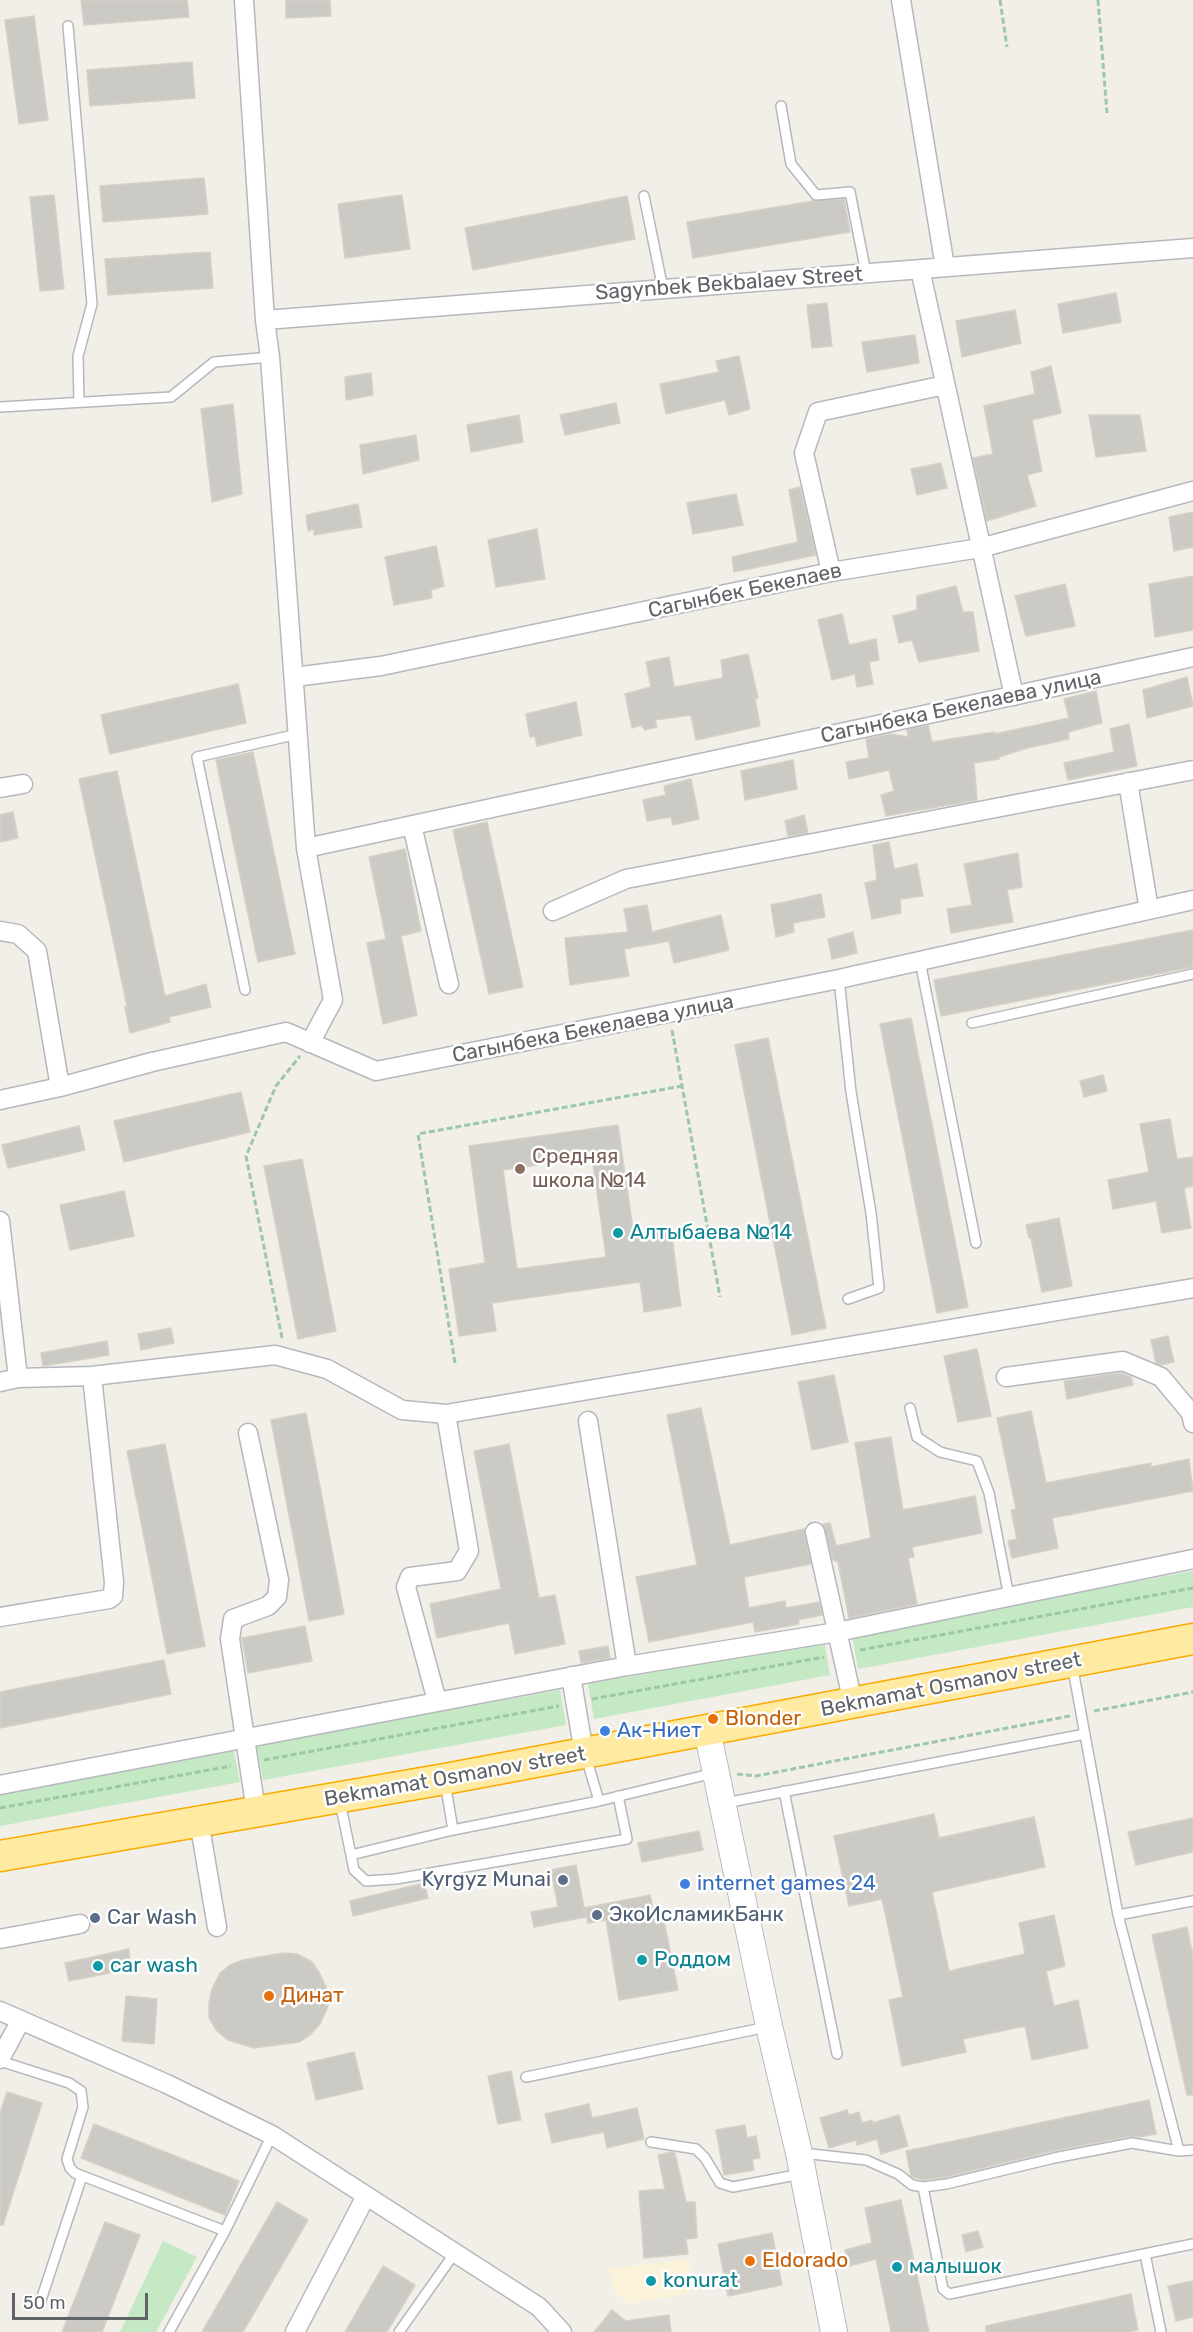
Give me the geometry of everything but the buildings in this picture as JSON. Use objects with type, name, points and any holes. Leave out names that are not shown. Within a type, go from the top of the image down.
[{"type":"highway","name":"Bekmamat Osmanov street","points":[[0,1856],[445,1779],[1193,1640]]},
{"type":"main road","points":[[706,1730],[769,2026],[801,2163],[834,2332]]},
{"type":"street","points":[[244,0],[265,320],[270,357],[306,848],[333,1000],[310,1043]]},
{"type":"street","points":[[902,0],[945,267]]},
{"type":"street","name":"Sagynbek Bekbalaev Street","points":[[265,320],[1193,248]]},
{"type":"street","points":[[920,269],[1014,696]]},
{"type":"street","points":[[831,572],[804,453],[818,412],[945,385]]},
{"type":"street","name":"Сагынбек Бекелаев","points":[[294,677],[381,666],[831,572],[980,548],[1193,491]]},
{"type":"street","name":"Сагынбека Бекелаева улица","points":[[306,848],[1193,657]]},
{"type":"street","points":[[553,911],[626,879],[1193,770]]},
{"type":"street","points":[[1128,782],[1149,910]]},
{"type":"street","points":[[0,788],[23,784]]},
{"type":"street","points":[[412,825],[448,984]]},
{"type":"street","name":"Сагынбека Бекелаева улица","points":[[0,1100],[286,1032],[375,1071],[839,979],[1193,900]]},
{"type":"street","points":[[0,931],[18,934],[37,951],[60,1087]]},
{"type":"street","points":[[0,1221],[18,1378]]},
{"type":"street","points":[[0,1382],[18,1378],[92,1376],[275,1355],[327,1369],[402,1410],[446,1414],[1193,1288]]},
{"type":"street","points":[[1006,1377],[1124,1361],[1161,1377],[1191,1413],[1193,1423]]},
{"type":"street","points":[[0,1617],[109,1599],[112,1596],[114,1582],[92,1376]]},
{"type":"street","points":[[437,1701],[406,1587],[411,1577],[458,1571],[468,1551],[446,1414]]},
{"type":"street","points":[[588,1421],[627,1666]]},
{"type":"street","points":[[248,1433],[279,1580],[277,1597],[268,1606],[233,1619],[230,1639],[256,1811]]},
{"type":"street","points":[[815,1532],[853,1703]]},
{"type":"street","points":[[0,1785],[571,1676],[837,1632],[1193,1559]]},
{"type":"street","points":[[571,1676],[584,1753]]},
{"type":"street","points":[[199,1821],[217,1927]]},
{"type":"street","points":[[0,1939],[80,1924]]},
{"type":"street","points":[[0,2011],[166,2084],[272,2135],[539,2307],[562,2332]]},
{"type":"street","points":[[0,2060],[21,2020]]},
{"type":"street","points":[[295,2332],[366,2196]]},
{"type":"lane","points":[[68,26],[92,304],[78,356],[79,402]]},
{"type":"lane","points":[[781,106],[791,164],[797,172],[816,195],[850,192],[866,273]]},
{"type":"lane","points":[[644,196],[663,289]]},
{"type":"lane","points":[[0,407],[171,396],[214,362],[270,357]]},
{"type":"lane","points":[[245,990],[198,757],[298,734]]},
{"type":"lane","points":[[920,961],[976,1243]]},
{"type":"lane","points":[[972,1023],[1193,974]]},
{"type":"lane","points":[[839,979],[851,1092],[871,1213],[879,1288],[848,1299]]},
{"type":"lane","points":[[910,1408],[917,1437],[940,1452],[977,1461],[989,1493],[1009,1597]]},
{"type":"lane","points":[[1072,1662],[1118,1915],[1179,2151]]},
{"type":"lane","points":[[721,1803],[1085,1734]]},
{"type":"lane","points":[[584,1753],[599,1801]]},
{"type":"lane","points":[[351,1854],[453,1830],[599,1801],[714,1773]]},
{"type":"lane","points":[[445,1779],[453,1830]]},
{"type":"lane","points":[[784,1791],[837,2054]]},
{"type":"lane","points":[[339,1798],[354,1870],[366,1881],[386,1880],[627,1839],[618,1796]]},
{"type":"lane","points":[[1118,1915],[1193,1901]]},
{"type":"lane","points":[[526,2076],[769,2026]]},
{"type":"lane","points":[[0,2060],[69,2084],[81,2091],[83,2107],[68,2159],[70,2168],[82,2176],[225,2231]]},
{"type":"lane","points":[[169,2332],[225,2231],[272,2135]]},
{"type":"lane","points":[[651,2142],[696,2150],[705,2158],[720,2183],[733,2187],[801,2163],[866,2160],[898,2174],[912,2185],[923,2187],[946,2184],[1054,2158],[1132,2143],[1179,2151],[1193,2150]]},
{"type":"lane","points":[[40,2303],[82,2176]]},
{"type":"lane","points":[[923,2187],[943,2289],[949,2294],[1193,2244]]},
{"type":"lane","points":[[399,2332],[454,2254]]},
{"type":"lane","points":[[1145,2254],[1161,2332]]},
{"type":"path","points":[[1000,0],[1007,47]]},
{"type":"path","points":[[1098,0],[1107,113]]},
{"type":"path","points":[[669,1014],[720,1297]]},
{"type":"path","points":[[285,1358],[246,1156],[276,1086],[310,1043]]},
{"type":"path","points":[[454,1363],[418,1134],[682,1086]]},
{"type":"path","points":[[0,1808],[1193,1588]]},
{"type":"path","points":[[714,1773],[756,1776],[1193,1692]]},
{"type":"green space","points":[[1193,1571],[1193,1607],[858,1669],[852,1634]]},
{"type":"green space","points":[[824,1640],[830,1675],[594,1719],[588,1684]]},
{"type":"green space","points":[[560,1690],[566,1725],[263,1780],[256,1745]]},
{"type":"green space","points":[[234,1751],[240,1782],[0,1826],[0,1795]]},
{"type":"green space","points":[[163,2241],[197,2257],[156,2332],[120,2332]]},
{"type":"sand","name":"konurat","points":[[689,2259],[691,2293],[629,2304],[616,2294],[608,2269]]},
{"type":"place","name":"Средняя школа №14","points":[[520,1169]]},
{"type":"place","name":"Алтыбаева №14","points":[[618,1233]]},
{"type":"place","name":"Blonder","points":[[713,1719]]},
{"type":"place","name":"Ак-Ниет","points":[[605,1731]]},
{"type":"place","name":"Kyrgyz Munai","points":[[563,1880]]},
{"type":"place","name":"internet games 24","points":[[685,1884]]},
{"type":"place","name":"ЭкоИсламикБанк","points":[[597,1915]]},
{"type":"place","name":"Car Wash","points":[[95,1918]]},
{"type":"place","name":"Роддом","points":[[642,1960]]},
{"type":"place","name":"car wash","points":[[98,1966]]},
{"type":"place","name":"Динат","points":[[269,1996]]},
{"type":"place","name":"Eldorado","points":[[750,2261]]},
{"type":"place","name":"малышок","points":[[897,2267]]},
{"type":"place","name":"konurat","points":[[651,2281]]}]
